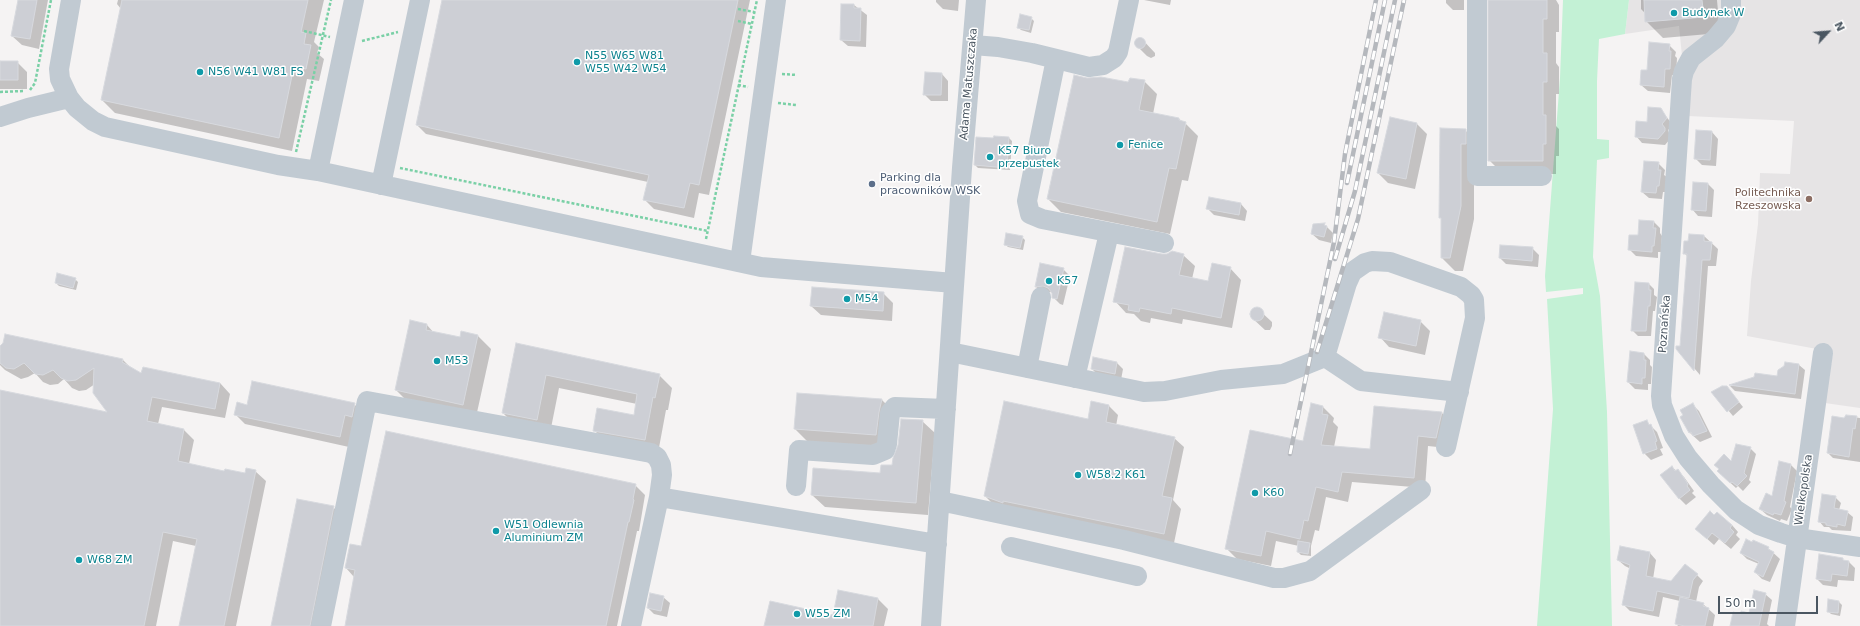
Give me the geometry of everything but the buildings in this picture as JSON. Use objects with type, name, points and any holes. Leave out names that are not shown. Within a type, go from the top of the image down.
[{"type":"street","points":[[71,0],[59,69],[63,88],[69,98],[85,115],[105,127],[278,165],[318,171],[774,269],[954,282]]},
{"type":"street","points":[[318,171],[354,0]]},
{"type":"street","points":[[382,185],[420,0]]},
{"type":"street","points":[[740,262],[776,0]]},
{"type":"street","name":"Adama Matuszczaka","points":[[931,626],[962,168],[976,0]]},
{"type":"street","points":[[973,45],[998,47],[1089,67],[1103,65],[1118,52],[1129,0]]},
{"type":"street","points":[[1477,0],[1477,176],[1542,176]]},
{"type":"street","name":"Poznańska","points":[[1731,0],[1731,14],[1726,26],[1715,39],[1696,53],[1684,71],[1660,396],[1666,420],[1688,458],[1711,485],[1736,510],[1759,525],[1797,538],[1860,547]]},
{"type":"street","points":[[1056,59],[1027,202],[1027,208],[1030,214],[1035,218],[1164,244]]},
{"type":"street","points":[[0,117],[28,108],[69,98]]},
{"type":"street","points":[[1075,378],[1109,233]]},
{"type":"street","points":[[1325,357],[1347,282],[1352,272],[1365,263],[1372,261],[1390,262],[1461,287],[1471,295],[1474,300],[1475,318],[1446,447]]},
{"type":"street","points":[[1027,368],[1041,297]]},
{"type":"street","points":[[950,352],[1144,392],[1154,392],[1221,380],[1283,374],[1325,357]]},
{"type":"street","name":"Wielkopolska","points":[[1785,626],[1823,353]]},
{"type":"street","points":[[1325,357],[1361,381],[1459,392]]},
{"type":"street","points":[[321,626],[367,401],[651,453],[657,456],[661,465],[662,475],[659,497],[631,626]]},
{"type":"street","points":[[796,486],[799,450],[873,455],[878,454],[884,450],[887,444],[890,413],[895,407],[946,409]]},
{"type":"street","points":[[940,501],[1124,540],[1274,578],[1284,578],[1310,571],[1421,490]]},
{"type":"street","points":[[659,497],[937,544]]},
{"type":"street","points":[[1052,557],[1059,526]]},
{"type":"street","points":[[1117,571],[1124,540]]},
{"type":"street","points":[[1011,547],[1137,576]]},
{"type":"path","points":[[0,92],[27,91],[32,88],[35,83],[51,0]]},
{"type":"path","points":[[295,159],[331,0]]},
{"type":"path","points":[[705,241],[756,0]]},
{"type":"path","points":[[738,9],[754,12]]},
{"type":"path","points":[[738,22],[752,24]]},
{"type":"path","points":[[774,73],[797,75]]},
{"type":"path","points":[[385,165],[708,231]]},
{"type":"shaded area","name":"Politechnika Rzeszowska","points":[[1629,0],[1860,0],[1860,408],[1825,403],[1833,352],[1747,336],[1751,281],[1758,224],[1760,173],[1790,174],[1794,121],[1688,116],[1679,26],[1625,34]]},
{"type":"green space","points":[[1563,0],[1629,0],[1625,34],[1599,39],[1597,81],[1597,139],[1609,140],[1609,158],[1597,160],[1593,257],[1600,296],[1607,412],[1612,626],[1537,626],[1553,409],[1547,299],[1583,294],[1583,288],[1546,292],[1545,276],[1560,78]]},
{"type":"railway","points":[[1290,454],[1334,242],[1345,154],[1376,0]]},
{"type":"railway","points":[[1347,183],[1385,0]]},
{"type":"railway","points":[[1335,259],[1355,191],[1395,0]]},
{"type":"railway","points":[[1317,352],[1358,219],[1404,0]]},
{"type":"place","name":"Budynek W","points":[[1674,13]]},
{"type":"place","name":"N55 W65 W81 W55 W42 W54","points":[[577,62]]},
{"type":"place","name":"N56 W41 W81 FS","points":[[200,72]]},
{"type":"place","name":"Fenice","points":[[1120,145]]},
{"type":"place","name":"K57 Biuro przepustek","points":[[990,157]]},
{"type":"place","name":"Parking dla pracowników WSK","points":[[872,184]]},
{"type":"place","name":"Politechnika Rzeszowska","points":[[1809,199]]},
{"type":"place","name":"K57","points":[[1049,281]]},
{"type":"place","name":"M54","points":[[847,299]]},
{"type":"place","name":"M53","points":[[437,361]]},
{"type":"place","name":"W58.2 K61","points":[[1078,475]]},
{"type":"place","name":"K60","points":[[1255,493]]},
{"type":"place","name":"W51 Odlewnia Aluminium ZM","points":[[496,531]]},
{"type":"place","name":"W68 ZM","points":[[79,560]]},
{"type":"place","name":"W55 ZM","points":[[797,614]]}]
